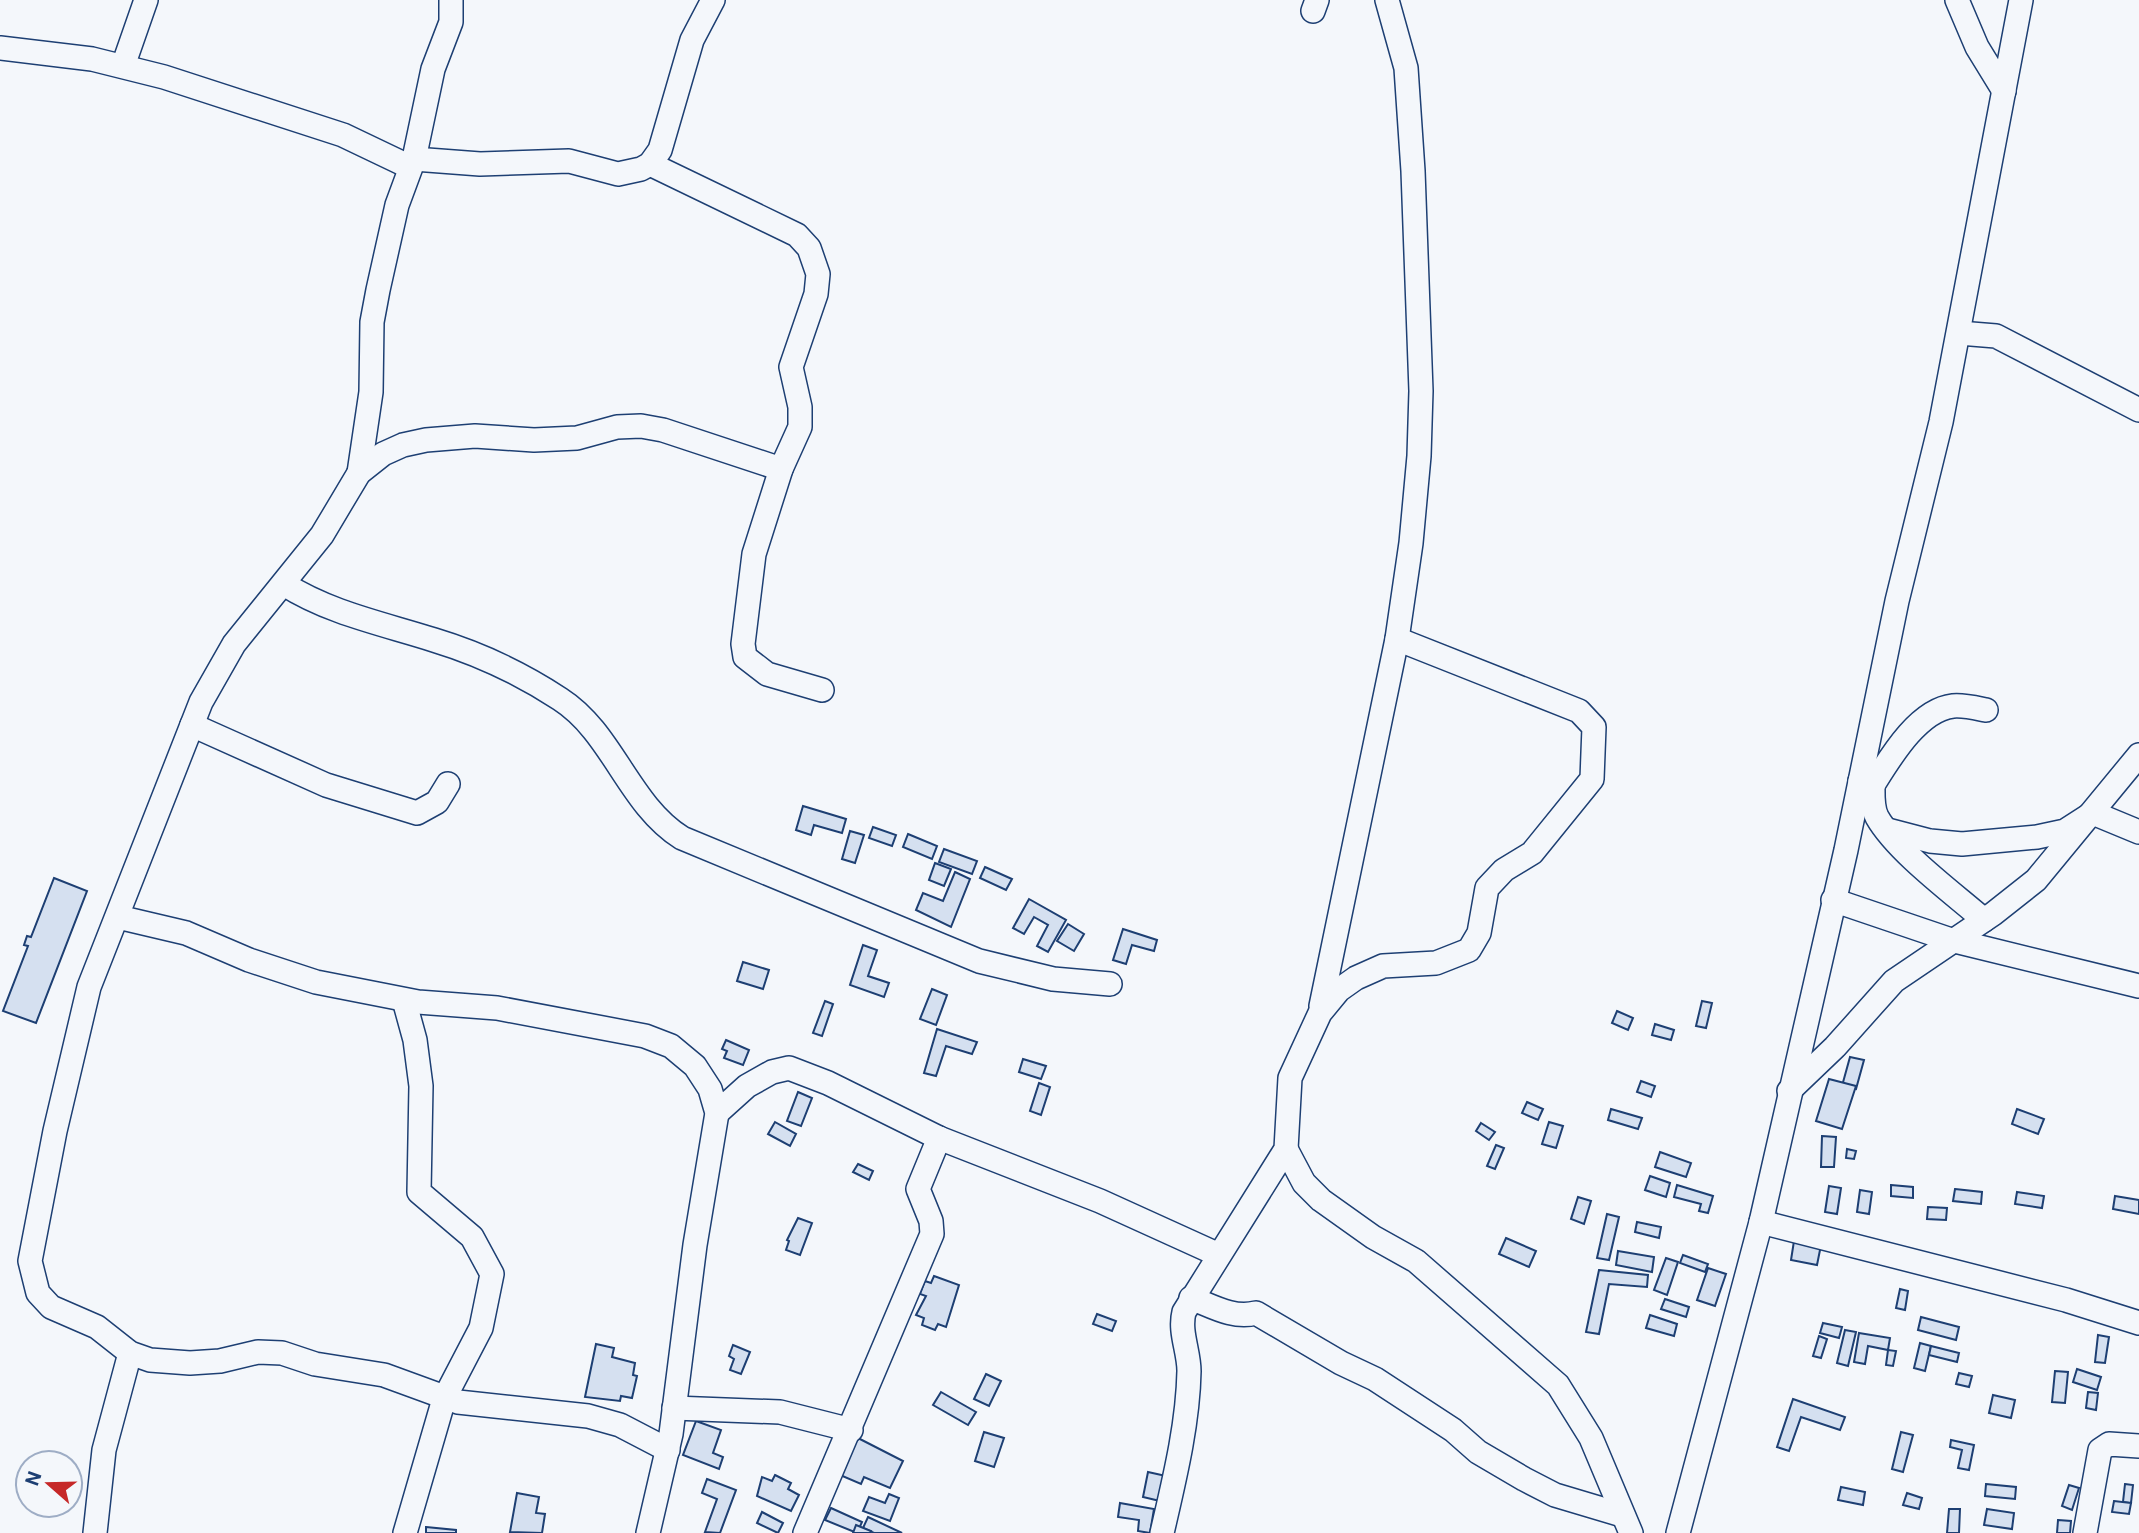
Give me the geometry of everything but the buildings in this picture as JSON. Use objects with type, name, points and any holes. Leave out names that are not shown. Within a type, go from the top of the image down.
[{"type":"street","points":[[123,66],[146,0]]},
{"type":"street","points":[[0,48],[64,55],[123,66],[343,135],[412,163],[569,161],[618,174],[650,164],[665,135],[692,40],[713,0]]},
{"type":"street","points":[[1162,1533],[1185,1407],[1189,1370],[1182,1321],[1191,1298],[1286,1149],[1290,1078],[1320,1013],[1397,639],[1411,543],[1419,456],[1420,391],[1413,171],[1406,68],[1387,0]]},
{"type":"street","points":[[1957,0],[1977,47],[2004,91]]},
{"type":"street","points":[[1678,1533],[1761,1222],[1833,900],[1866,783],[1959,332],[2021,0]]},
{"type":"street","points":[[359,473],[371,392],[372,322],[397,205],[412,163],[433,69],[454,7]]},
{"type":"street","points":[[650,164],[797,235],[814,260],[818,274],[816,294],[791,367],[800,407],[800,427],[780,469],[754,554],[743,644],[746,657],[767,674],[822,690]]},
{"type":"street","points":[[1959,332],[1996,336],[2139,410]]},
{"type":"street","points":[[668,1450],[620,1425],[588,1416],[484,1407],[444,1399],[384,1375],[315,1364],[282,1353],[258,1352],[220,1361],[190,1363],[150,1360],[130,1353],[97,1327],[51,1307],[38,1293],[30,1261],[76,1036],[89,987],[192,725],[220,664],[321,535],[359,473],[383,454],[403,445],[426,440],[475,436],[534,440],[577,438],[617,427],[641,426],[663,430],[780,469]]},
{"type":"street","points":[[284,584],[333,608],[438,641],[481,658],[561,699],[588,721],[667,830],[682,838],[979,961],[1052,979],[1110,984]]},
{"type":"street","points":[[1320,1013],[1339,990],[1383,966],[1436,963],[1469,950],[1479,933],[1487,888],[1504,870],[1532,853],[1594,776],[1594,727],[1579,711],[1397,639]]},
{"type":"street","points":[[1866,783],[1930,715],[1953,706],[1986,709]]},
{"type":"street","points":[[192,725],[326,785],[417,813],[437,802],[448,784]]},
{"type":"street","points":[[1789,1091],[1835,1047],[1894,981],[1984,920],[2036,880],[2139,755]]},
{"type":"street","points":[[1866,783],[1873,806],[1888,830],[1919,863],[1984,920]]},
{"type":"street","points":[[1888,830],[1930,841],[1962,844],[2037,837],[2065,831],[2093,813]]},
{"type":"street","points":[[2093,813],[2139,832]]},
{"type":"street","points":[[1833,900],[1951,940],[2139,986]]},
{"type":"street","points":[[118,917],[186,933],[249,960],[316,982],[404,1000],[497,1007],[645,1036],[671,1046],[695,1066],[710,1089],[717,1113],[668,1450],[648,1533]]},
{"type":"street","points":[[404,1000],[415,1040],[421,1086],[422,1118],[417,1149],[419,1192],[426,1201],[442,1209],[472,1237],[492,1274],[481,1328],[444,1399],[405,1533]]},
{"type":"street","points":[[717,1113],[747,1086],[772,1072],[789,1068],[828,1083],[939,1138],[1100,1201],[1219,1255]]},
{"type":"street","points":[[804,1533],[851,1430],[932,1234],[931,1221],[918,1189],[939,1138]]},
{"type":"street","points":[[1286,1149],[1304,1183],[1321,1200],[1373,1237],[1416,1261],[1558,1385],[1591,1438],[1626,1524]]},
{"type":"street","points":[[1761,1222],[2002,1283],[2139,1322]]},
{"type":"street","points":[[1191,1298],[1228,1313],[1244,1316],[1256,1313],[1341,1363],[1376,1379],[1453,1430],[1478,1452],[1524,1479],[1555,1495],[1626,1524]]},
{"type":"street","points":[[95,1533],[104,1450],[130,1353]]},
{"type":"street","points":[[674,1408],[780,1412],[851,1430]]},
{"type":"street","points":[[2085,1533],[2100,1450],[2109,1444],[2139,1446]]}]
